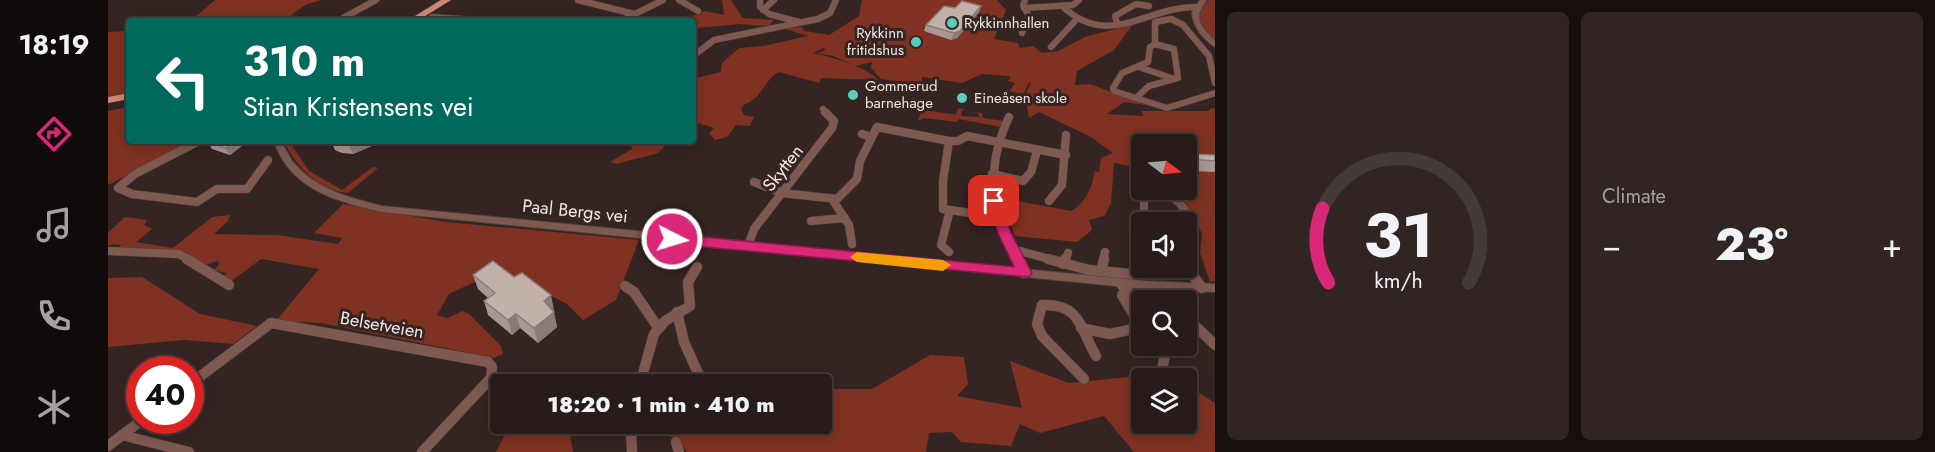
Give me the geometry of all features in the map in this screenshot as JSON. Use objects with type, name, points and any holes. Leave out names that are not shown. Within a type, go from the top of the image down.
[{"type":"main road","points":[[416,18],[447,0]]},
{"type":"main road","points":[[108,100],[126,97]]},
{"type":"street","points":[[344,18],[376,0]]},
{"type":"street","points":[[578,0],[634,14]]},
{"type":"street","points":[[679,0],[698,11]]},
{"type":"street","points":[[760,0],[759,5],[763,10],[804,24]]},
{"type":"street","points":[[763,10],[774,0]]},
{"type":"street","points":[[696,54],[714,40],[744,35],[772,26],[804,24],[830,13],[836,0]]},
{"type":"street","points":[[1022,33],[1029,16],[1024,8],[1025,0]]},
{"type":"street","points":[[1024,8],[1076,4],[1078,0]]},
{"type":"street","points":[[1149,6],[1153,0]]},
{"type":"street","points":[[1204,0],[1197,7],[1195,20],[1215,45]]},
{"type":"street","points":[[627,18],[659,1]]},
{"type":"street","points":[[1062,6],[1075,21],[1098,27],[1156,13],[1181,4],[1197,7]]},
{"type":"street","points":[[1117,23],[1115,17],[1133,6],[1149,6]]},
{"type":"street","points":[[1149,6],[1148,9],[1156,13]]},
{"type":"street","points":[[1167,8],[1176,13],[1171,19]]},
{"type":"street","points":[[432,17],[447,18]]},
{"type":"street","points":[[1155,44],[1155,22],[1171,19],[1183,25],[1209,56],[1215,83]]},
{"type":"street","points":[[1051,46],[1075,21]]},
{"type":"street","points":[[1155,44],[1150,47],[1151,54],[1148,62],[1122,73],[1116,79],[1114,91],[1167,108],[1215,93]]},
{"type":"street","points":[[1137,97],[1149,86],[1178,78],[1175,51],[1155,44]]},
{"type":"street","points":[[1139,67],[1174,79]]},
{"type":"street","name":"Skytten","points":[[748,246],[754,229],[831,128],[834,121],[823,109]]},
{"type":"street","points":[[1009,117],[999,144],[992,174],[998,217],[1024,273]]},
{"type":"street","points":[[754,182],[782,193],[834,199],[857,179],[860,161],[877,127],[949,141],[958,141],[967,136],[1037,151],[1066,154]]},
{"type":"street","points":[[862,134],[871,137]]},
{"type":"street","points":[[1049,201],[1062,185],[1066,135]]},
{"type":"street","points":[[949,141],[943,181],[947,210],[941,245],[950,252]]},
{"type":"street","points":[[193,144],[135,174],[118,188],[132,194],[194,203],[217,189],[247,189],[268,160]]},
{"type":"street","name":"Paal Bergs vei","points":[[279,144],[291,165],[306,180],[339,197],[373,207],[444,217],[1120,283],[1215,288]]},
{"type":"street","points":[[992,174],[1023,181],[1031,172],[1037,151]]},
{"type":"street","points":[[834,199],[849,225],[852,244]]},
{"type":"street","points":[[947,210],[998,217]]},
{"type":"street","points":[[811,221],[845,218]]},
{"type":"street","points":[[1012,249],[1063,264],[1131,274]]},
{"type":"street","points":[[108,251],[179,254],[229,285]]},
{"type":"street","points":[[1101,271],[1105,252]]},
{"type":"street","points":[[1063,264],[1068,253]]},
{"type":"street","points":[[645,374],[648,345],[657,326],[690,306],[687,284],[697,267]]},
{"type":"street","points":[[1195,278],[1202,288]]},
{"type":"street","points":[[1120,283],[1129,293],[1122,295],[1131,310]]},
{"type":"street","points":[[625,286],[634,292],[657,326]]},
{"type":"street","points":[[1084,379],[1042,336],[1037,324],[1042,304],[1062,305],[1071,309],[1095,356]]},
{"type":"street","points":[[677,312],[684,342],[698,374]]},
{"type":"street","name":"Belsetveien","points":[[204,373],[271,323],[488,362],[492,367],[491,378],[422,452]]},
{"type":"street","points":[[1081,328],[1110,334],[1131,332]]},
{"type":"street","points":[[1197,328],[1215,345]]},
{"type":"street","points":[[108,446],[126,432]]},
{"type":"street","points":[[631,434],[632,452]]},
{"type":"street","points":[[122,435],[189,452]]},
{"type":"shaded area","points":[[215,0],[322,0],[307,4],[291,15],[300,18],[188,18],[198,15]]},
{"type":"shaded area","points":[[722,0],[731,0],[743,18],[774,20],[769,25],[763,26],[740,24],[696,28],[696,18],[679,18],[704,11],[724,15]]},
{"type":"shaded area","points":[[862,0],[997,0],[1006,10],[994,39],[1018,43],[1020,48],[1033,46],[1042,53],[1058,51],[1085,37],[1133,24],[1114,50],[1077,71],[1075,85],[1090,84],[1146,105],[1124,102],[1107,114],[1144,116],[1141,111],[1208,111],[1211,108],[1215,109],[1215,281],[1210,282],[1200,253],[1202,233],[1197,226],[1197,212],[1190,212],[1183,200],[1197,200],[1197,134],[1131,134],[1131,166],[1114,163],[1111,204],[1104,216],[1089,220],[1092,230],[1077,242],[1015,236],[1001,198],[1071,211],[1088,194],[1094,171],[1099,172],[1101,158],[1113,153],[1091,137],[1039,112],[1029,118],[1025,95],[1031,83],[1029,82],[1023,95],[1010,91],[1015,83],[1008,81],[1011,77],[1008,76],[982,74],[962,83],[922,77],[922,85],[881,79],[871,68],[872,62],[856,66],[833,56],[817,53],[826,50],[824,48],[813,53],[838,59],[873,75],[878,80],[821,78],[819,83],[779,72],[755,98],[743,105],[741,109],[744,115],[754,117],[750,126],[736,125],[727,137],[715,140],[709,133],[714,128],[696,124],[696,78],[721,72],[722,63],[739,48],[764,46],[808,36],[782,28],[801,27],[805,31],[829,35],[859,16]]},
{"type":"shaded area","points":[[1209,0],[1215,0],[1215,42],[1199,21],[1200,10]]},
{"type":"shaded area","points":[[126,31],[126,93],[108,96],[108,32]]},
{"type":"shaded area","points":[[126,108],[126,144],[188,144],[108,185],[108,111]]},
{"type":"shaded area","points":[[958,108],[967,110],[962,110],[961,116],[979,117],[978,113],[974,112],[982,113],[983,118],[1004,121],[1001,127],[959,119],[957,122],[924,118],[918,121],[922,110],[959,115],[956,114]]},
{"type":"shaded area","points":[[285,144],[291,144],[309,171],[342,190],[373,167],[378,168],[348,193],[338,191],[309,175]]},
{"type":"shaded area","points":[[631,144],[666,144],[658,153],[616,164],[610,162],[632,149]]},
{"type":"shaded area","points":[[343,204],[445,222],[639,240],[616,300],[583,320],[567,304],[511,275],[494,273],[449,294],[437,315],[447,318],[463,311],[469,314],[501,346],[503,354],[494,358],[321,323],[276,321],[319,269],[261,259],[230,282],[222,277],[227,273],[214,270],[220,263],[217,261],[205,265],[185,254],[119,248],[121,245],[113,244],[108,246],[108,233],[125,217],[147,220],[144,225],[152,229],[136,242],[173,248],[212,217],[230,215],[228,221],[214,234],[276,235],[338,244],[342,238],[314,233]]},
{"type":"shaded area","points":[[142,277],[200,314],[257,326],[233,344],[184,340],[108,347],[108,278]]},
{"type":"shaded area","points":[[930,355],[964,357],[968,384],[957,396],[1022,408],[1010,361],[1069,383],[1131,377],[1131,434],[1197,434],[1197,391],[1215,403],[1215,452],[1134,452],[1104,416],[1040,433],[1020,424],[1011,446],[961,442],[952,432],[929,433],[926,452],[687,452],[679,440],[663,434],[832,434],[832,389],[872,389]]},
{"type":"shaded area","points":[[505,434],[570,434],[573,452],[496,452]]},
{"type":"building","name":"Rykkinnhallen","points":[[962,1],[981,6],[960,31],[954,33],[926,25],[944,6],[955,8]]},
{"type":"building","points":[[214,144],[230,144],[225,148]]},
{"type":"building","points":[[1197,154],[1215,155],[1215,161],[1197,160]]},
{"type":"building","points":[[493,261],[514,277],[522,273],[551,295],[544,301],[554,312],[534,328],[516,314],[508,320],[484,301],[495,293],[473,275]]},
{"type":"slow traffic","points":[[857,257],[943,265]]},
{"type":"place","name":"Rykkinnhallen","points":[[952,23]]},
{"type":"place","name":"Rykkinn fritidshus","points":[[916,42]]},
{"type":"place","name":"Gommerud barnehage","points":[[853,95]]},
{"type":"place","name":"Eineåsen skole","points":[[962,98]]},
{"type":"route","points":[[672,239],[1024,273],[1005,233],[994,201]]}]
